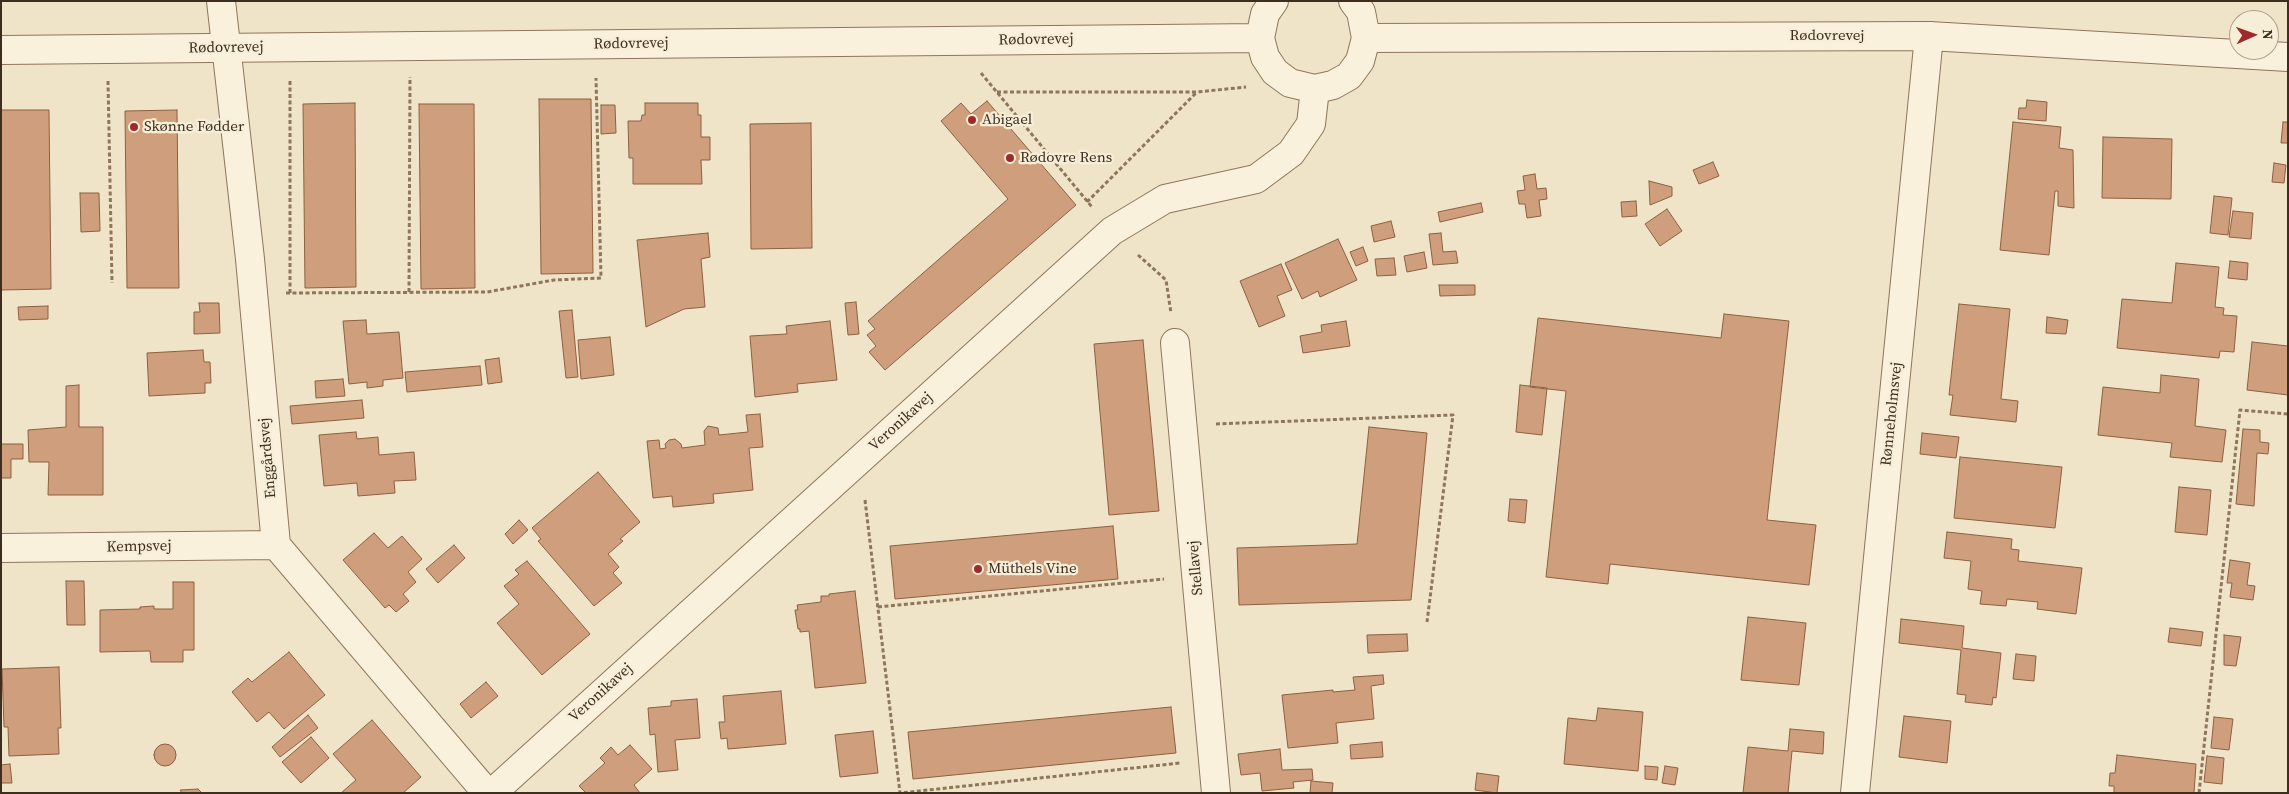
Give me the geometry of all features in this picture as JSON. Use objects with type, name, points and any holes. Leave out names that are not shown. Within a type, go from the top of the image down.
[{"type":"street","name":"Enggårdsvej","points":[[221,1],[253,293],[276,545]]},
{"type":"street","points":[[1274,1],[1265,14],[1260,38],[1265,57],[1275,72],[1290,84],[1315,89],[1333,85],[1349,76],[1360,61],[1366,38],[1361,12],[1353,1]]},
{"type":"street","name":"Rødovrevej","points":[[1366,38],[1929,36],[2288,57]]},
{"type":"street","name":"Rønneholmsvej","points":[[1855,793],[1929,36]]},
{"type":"street","name":"Rødovrevej","points":[[1,50],[1260,38]]},
{"type":"street","name":"Veronikavej","points":[[492,793],[1112,231],[1165,199],[1256,179],[1291,153],[1311,124],[1315,89]]},
{"type":"street","name":"Stellavej","points":[[1175,343],[1216,793]]},
{"type":"street","points":[[276,545],[487,793]]},
{"type":"street","name":"Kempsvej","points":[[1,548],[276,545]]},
{"type":"path","points":[[954,41],[1112,231],[1166,280]]},
{"type":"path","points":[[253,293],[488,292],[554,280],[600,278],[595,44]]},
{"type":"path","points":[[409,292],[410,46]]},
{"type":"path","points":[[290,47],[290,292]]},
{"type":"path","points":[[107,48],[112,282]]},
{"type":"path","points":[[997,92],[1197,92],[1246,87],[1275,72]]},
{"type":"path","points":[[1087,202],[1197,92]]},
{"type":"path","points":[[2199,793],[2240,410],[2288,414]]},
{"type":"path","points":[[1182,425],[1453,415],[1427,622]]},
{"type":"path","points":[[860,459],[900,793],[1213,760]]},
{"type":"path","points":[[878,607],[1196,576]]},
{"type":"building","points":[[539,99],[591,99],[593,273],[541,274]]},
{"type":"building","points":[[2027,100],[2047,102],[2046,121],[2018,119],[2019,108],[2026,108]]},
{"type":"building","points":[[987,101],[1076,205],[885,370],[869,352],[876,346],[867,335],[875,329],[868,321],[1008,199],[941,121],[961,103],[971,114]]},
{"type":"building","points":[[355,103],[356,287],[305,288],[303,104]]},
{"type":"building","points":[[645,103],[698,103],[698,115],[701,115],[701,137],[710,137],[710,160],[701,160],[702,184],[633,184],[633,158],[629,158],[628,121],[641,121],[642,115],[645,115]]},
{"type":"building","points":[[419,104],[474,104],[475,288],[421,289]]},
{"type":"building","points":[[601,105],[615,105],[616,133],[601,134]]},
{"type":"building","points":[[1,110],[49,110],[51,289],[1,290]]},
{"type":"building","points":[[177,110],[179,288],[127,288],[125,111]]},
{"type":"building","points":[[2013,122],[2061,127],[2059,148],[2073,150],[2074,208],[2058,206],[2058,191],[2055,191],[2049,255],[2000,250]]},
{"type":"building","points":[[2283,122],[2288,122],[2288,143],[2281,143]]},
{"type":"building","points":[[811,123],[812,248],[751,249],[750,124]]},
{"type":"building","points":[[2103,137],[2172,139],[2171,199],[2102,198]]},
{"type":"building","points":[[1713,162],[1719,176],[1699,184],[1693,170]]},
{"type":"building","points":[[2274,163],[2286,165],[2284,183],[2272,182]]},
{"type":"building","points":[[1535,174],[1537,189],[1546,188],[1547,199],[1539,200],[1541,216],[1527,218],[1525,204],[1519,204],[1517,191],[1525,190],[1523,176]]},
{"type":"building","points":[[1649,181],[1672,187],[1672,196],[1650,205]]},
{"type":"building","points":[[80,193],[99,193],[100,231],[81,232]]},
{"type":"building","points":[[2214,196],[2232,198],[2228,235],[2210,233]]},
{"type":"building","points":[[1636,201],[1637,216],[1622,217],[1621,202]]},
{"type":"building","points":[[1481,203],[1483,212],[1440,222],[1438,212]]},
{"type":"building","points":[[1667,209],[1682,231],[1660,246],[1645,224]]},
{"type":"building","points":[[2233,211],[2253,213],[2251,239],[2229,237]]},
{"type":"building","points":[[1391,221],[1395,237],[1374,242],[1371,226]]},
{"type":"building","points":[[708,233],[710,257],[701,259],[705,307],[684,309],[646,327],[637,240]]},
{"type":"building","points":[[1441,233],[1443,252],[1456,251],[1458,263],[1433,265],[1429,234]]},
{"type":"building","points":[[1338,239],[1357,280],[1320,297],[1318,291],[1302,299],[1285,263]]},
{"type":"building","points":[[1363,247],[1368,261],[1356,266],[1350,252]]},
{"type":"building","points":[[1424,252],[1427,268],[1407,272],[1404,256]]},
{"type":"building","points":[[1394,258],[1396,275],[1377,276],[1375,259]]},
{"type":"building","points":[[2230,261],[2248,263],[2247,280],[2228,278]]},
{"type":"building","points":[[2176,263],[2219,267],[2215,307],[2224,308],[2223,315],[2237,316],[2234,352],[2220,351],[2219,358],[2117,348],[2122,299],[2172,303]]},
{"type":"building","points":[[1281,264],[1292,290],[1277,296],[1285,316],[1259,327],[1240,281]]},
{"type":"building","points":[[1439,285],[1475,285],[1475,295],[1440,296]]},
{"type":"building","points":[[856,302],[859,334],[848,335],[845,303]]},
{"type":"building","points":[[199,303],[219,303],[220,333],[194,334],[194,312],[200,312]]},
{"type":"building","points":[[1959,304],[2010,309],[2001,399],[2018,401],[2016,422],[1950,415],[1953,395],[1949,395]]},
{"type":"building","points":[[48,306],[48,319],[19,320],[18,307]]},
{"type":"building","points":[[572,310],[578,377],[566,378],[559,311]]},
{"type":"building","points":[[1724,314],[1789,321],[1767,520],[1816,525],[1809,585],[1610,564],[1608,584],[1546,577],[1566,391],[1530,387],[1538,318],[1721,338]]},
{"type":"building","points":[[2047,317],[2068,320],[2066,334],[2046,333]]},
{"type":"building","points":[[366,320],[367,334],[399,332],[403,378],[383,380],[383,386],[367,388],[367,382],[349,384],[343,321]]},
{"type":"building","points":[[830,321],[837,380],[797,384],[798,392],[755,397],[750,336],[787,334],[786,326]]},
{"type":"building","points":[[1346,321],[1350,346],[1303,353],[1300,336],[1322,332],[1321,325]]},
{"type":"building","points":[[610,337],[614,375],[581,379],[578,340]]},
{"type":"building","points":[[1143,340],[1159,511],[1109,515],[1094,344]]},
{"type":"building","points":[[2252,342],[2288,346],[2288,395],[2247,390]]},
{"type":"building","points":[[203,350],[204,362],[210,362],[211,383],[205,383],[205,393],[149,396],[147,353]]},
{"type":"building","points":[[499,358],[502,382],[488,384],[485,360]]},
{"type":"building","points":[[480,366],[482,385],[407,392],[405,372]]},
{"type":"building","points":[[2161,375],[2199,379],[2195,426],[2226,430],[2222,462],[2170,457],[2172,443],[2098,435],[2103,387],[2160,393]]},
{"type":"building","points":[[343,379],[345,396],[316,398],[315,381]]},
{"type":"building","points":[[79,385],[79,427],[103,427],[103,495],[48,495],[49,462],[29,462],[28,430],[66,427],[66,386]]},
{"type":"building","points":[[1520,385],[1547,388],[1542,435],[1516,432]]},
{"type":"building","points":[[362,400],[364,418],[292,424],[290,406]]},
{"type":"building","points":[[760,414],[763,447],[749,448],[753,490],[713,494],[714,503],[673,507],[672,496],[653,498],[647,441],[659,440],[660,449],[666,448],[665,444],[669,440],[675,439],[681,444],[682,448],[705,445],[704,431],[708,426],[718,428],[719,435],[748,432],[746,415]]},
{"type":"building","points":[[1369,427],[1427,433],[1411,600],[1239,605],[1237,548],[1357,544]]},
{"type":"building","points":[[2243,429],[2260,430],[2260,442],[2269,443],[2268,454],[2257,453],[2254,506],[2236,504]]},
{"type":"building","points":[[356,432],[357,439],[378,437],[379,455],[414,452],[416,480],[394,481],[395,493],[358,496],[357,483],[324,486],[319,435]]},
{"type":"building","points":[[1922,433],[1959,437],[1956,458],[1920,454]]},
{"type":"building","points":[[1,444],[23,444],[23,459],[11,459],[11,478],[1,478]]},
{"type":"building","points":[[1960,457],[2062,467],[2055,528],[1954,518]]},
{"type":"building","points":[[598,472],[640,522],[620,539],[623,541],[608,554],[619,567],[613,573],[622,583],[594,606],[538,541],[541,539],[532,528]]},
{"type":"building","points":[[2179,487],[2211,490],[2207,535],[2175,532]]},
{"type":"building","points":[[1510,499],[1527,500],[1525,523],[1508,521]]},
{"type":"building","points":[[519,520],[528,530],[513,544],[505,534]]},
{"type":"building","points":[[1113,526],[1118,579],[895,599],[890,546]]},
{"type":"building","points":[[1947,532],[2012,539],[2011,549],[2019,550],[2018,561],[2082,568],[2076,614],[2037,609],[2038,602],[2007,599],[2006,606],[1980,604],[1982,591],[1968,589],[1971,561],[1944,558]]},
{"type":"building","points":[[374,533],[388,548],[402,536],[422,559],[408,572],[416,582],[403,594],[409,601],[396,612],[389,605],[385,608],[343,560]]},
{"type":"building","points":[[454,545],[465,558],[438,583],[426,569]]},
{"type":"building","points":[[2230,560],[2250,563],[2247,585],[2255,586],[2253,600],[2230,597],[2232,583],[2227,583]]},
{"type":"building","points":[[527,561],[590,634],[542,675],[497,623],[519,604],[504,586],[519,574],[515,570]]},
{"type":"building","points":[[66,581],[84,581],[85,625],[67,625]]},
{"type":"building","points":[[173,582],[194,582],[194,650],[183,650],[183,662],[151,662],[150,651],[100,652],[100,610],[140,609],[140,607],[154,606],[154,609],[173,609]]},
{"type":"building","points":[[855,591],[866,683],[815,688],[809,631],[800,632],[800,629],[798,629],[795,610],[798,610],[797,605],[821,602],[821,596],[829,596],[829,594]]},
{"type":"building","points":[[1748,617],[1806,623],[1799,685],[1741,680]]},
{"type":"building","points":[[1901,619],[1964,626],[1962,648],[2001,653],[1996,698],[1993,697],[1992,705],[1965,702],[1966,695],[1957,694],[1961,650],[1899,643]]},
{"type":"building","points":[[2170,628],[2203,632],[2201,646],[2168,642]]},
{"type":"building","points":[[1407,634],[1408,651],[1368,653],[1367,635]]},
{"type":"building","points":[[2224,635],[2241,637],[2236,666],[2224,665]]},
{"type":"building","points":[[289,652],[325,695],[284,729],[269,712],[257,722],[232,692],[248,678],[252,682]]},
{"type":"building","points":[[2016,654],[2036,656],[2034,681],[2013,679]]},
{"type":"building","points":[[59,667],[61,728],[58,728],[59,754],[9,756],[8,727],[4,727],[2,669]]},
{"type":"building","points":[[1383,675],[1384,684],[1371,686],[1374,719],[1336,723],[1338,743],[1288,748],[1282,695],[1333,690],[1333,692],[1355,690],[1353,677]]},
{"type":"building","points":[[486,682],[498,696],[471,718],[460,704]]},
{"type":"building","points":[[781,691],[786,744],[728,749],[727,738],[721,739],[719,722],[725,722],[723,696]]},
{"type":"building","points":[[697,699],[700,738],[675,740],[678,770],[658,772],[655,734],[650,735],[648,708],[671,706],[671,701]]},
{"type":"building","points":[[1171,707],[1176,753],[913,779],[908,732]]},
{"type":"building","points":[[1598,708],[1643,712],[1638,771],[1564,764],[1568,718],[1596,721]]},
{"type":"building","points":[[308,715],[318,728],[280,757],[272,747]]},
{"type":"building","points":[[1904,716],[1951,721],[1947,763],[1899,757]]},
{"type":"building","points":[[2214,717],[2233,719],[2229,750],[2211,748]]},
{"type":"building","points":[[372,720],[421,777],[403,793],[341,793],[356,780],[333,754]]},
{"type":"building","points":[[1790,729],[1824,732],[1823,754],[1792,751],[1788,793],[1743,793],[1748,747],[1788,751]]},
{"type":"building","points":[[873,731],[878,773],[840,777],[835,735]]},
{"type":"building","points":[[311,737],[329,758],[301,783],[282,762]]},
{"type":"building","points":[[1382,742],[1383,757],[1351,759],[1350,745]]},
{"type":"building","points":[[165,744],[173,747],[176,755],[173,763],[165,766],[157,763],[154,755],[157,747]]},
{"type":"building","points":[[630,745],[652,769],[634,785],[640,793],[586,793],[579,786],[605,763],[600,758],[611,747],[618,755]]},
{"type":"building","points":[[1280,749],[1282,770],[1312,769],[1313,780],[1293,782],[1294,788],[1262,791],[1260,773],[1241,775],[1238,754]]},
{"type":"building","points":[[2117,755],[2196,764],[2194,793],[2114,793],[2114,786],[2109,786],[2110,773],[2115,773]]},
{"type":"building","points":[[2207,756],[2224,758],[2222,784],[2204,782]]},
{"type":"building","points":[[10,764],[12,783],[1,783],[1,765]]},
{"type":"building","points":[[1645,766],[1658,767],[1657,780],[1645,779]]},
{"type":"building","points":[[1665,766],[1678,768],[1675,785],[1662,783]]},
{"type":"building","points":[[1477,773],[1499,776],[1497,793],[1475,790]]},
{"type":"building","points":[[1311,781],[1333,783],[1332,793],[1310,793]]},
{"type":"building","points":[[198,789],[202,793],[182,793],[180,790]]},
{"type":"place","name":"Abigael","points":[[972,120]]},
{"type":"place","name":"Skønne Fødder","points":[[134,127]]},
{"type":"place","name":"Rødovre Rens","points":[[1010,158]]},
{"type":"place","name":"Müthels Vine","points":[[978,569]]}]
